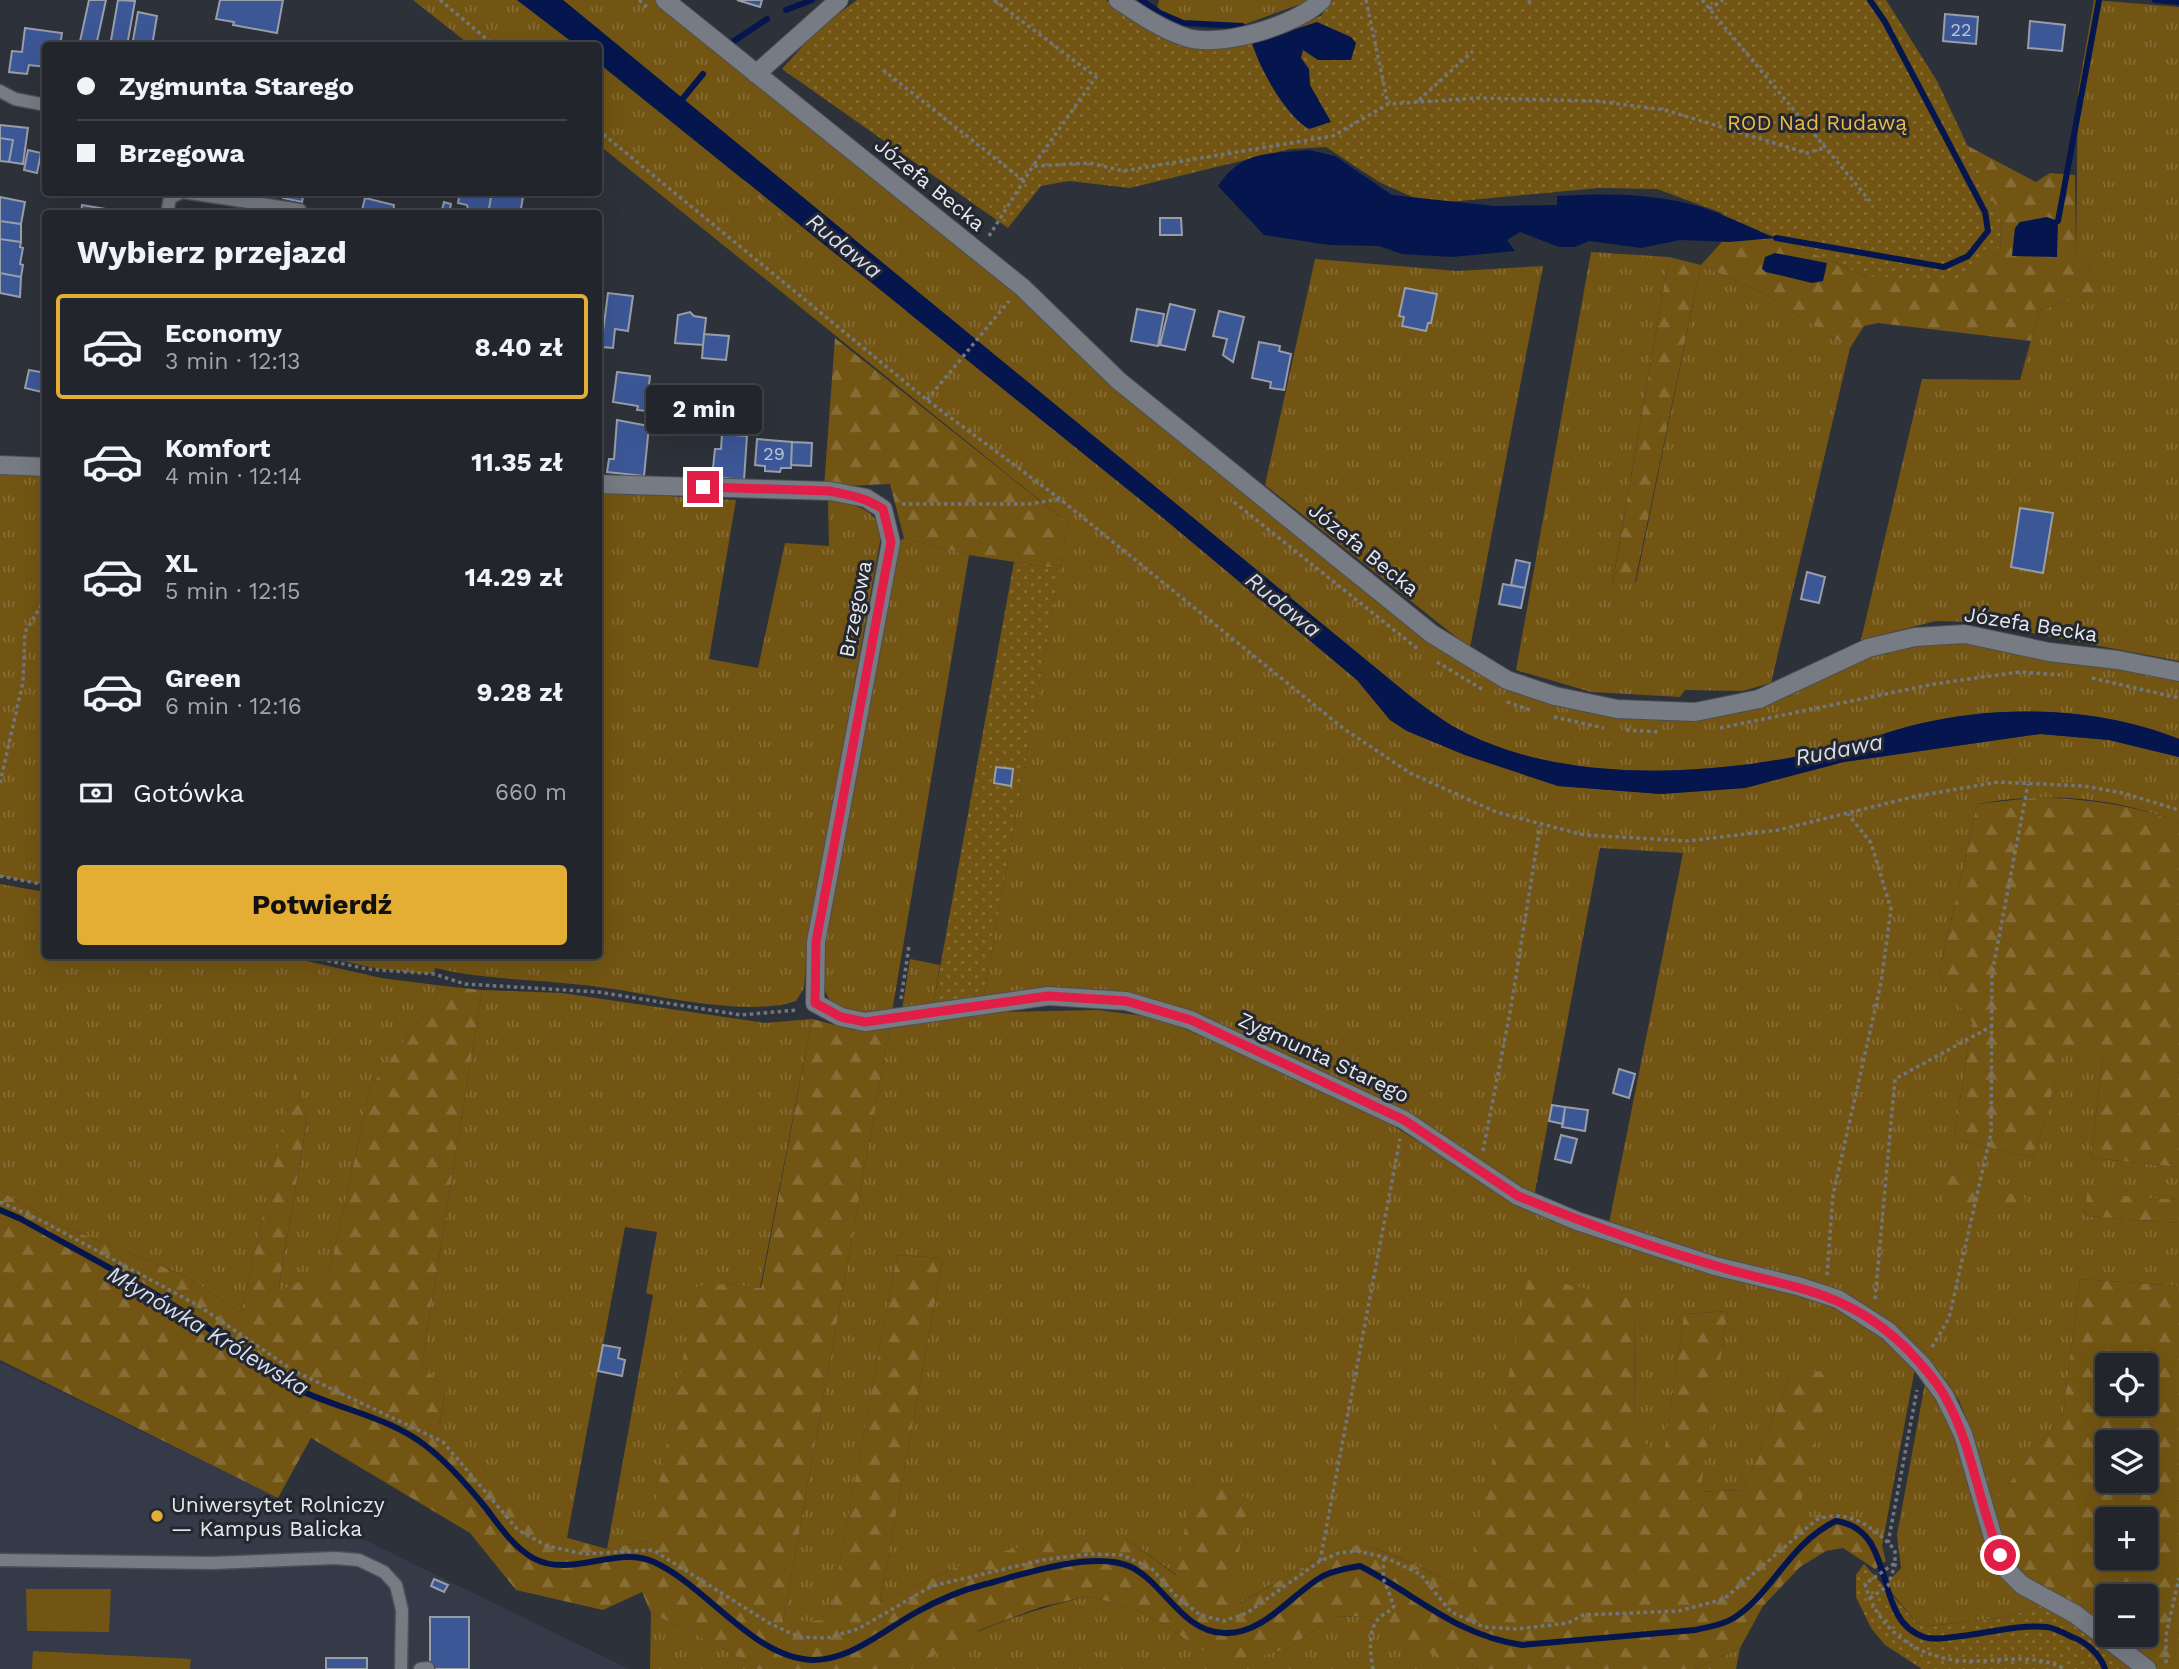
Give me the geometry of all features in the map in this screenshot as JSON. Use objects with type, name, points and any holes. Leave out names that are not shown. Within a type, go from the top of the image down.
[{"type":"street","name":"Józefa Becka","points":[[665,0],[1021,287],[1119,381],[1432,634],[1507,680],[1555,696],[1606,707],[1695,712],[1759,699],[1868,648],[1915,637],[1965,634],[2049,652],[2119,660],[2179,672]]},
{"type":"street","points":[[756,74],[839,0]]},
{"type":"street","points":[[1118,0],[1144,17],[1187,38],[1211,39],[1238,37],[1275,26],[1311,11],[1321,0]]},
{"type":"street","points":[[0,465],[42,467]]},
{"type":"street","points":[[602,484],[830,491],[866,498],[883,509]]},
{"type":"street","name":"Brzegowa","points":[[815,1003],[816,942],[891,542],[883,509]]},
{"type":"street","name":"Zygmunta Starego","points":[[815,1003],[841,1017],[865,1022],[1048,996],[1126,1001],[1191,1020],[1404,1120],[1518,1196],[1628,1239],[1715,1266],[1829,1296],[1873,1318],[1922,1365],[1944,1395],[1963,1434],[1994,1541],[2006,1569],[2022,1585],[2075,1614],[2147,1669]]},
{"type":"lane","points":[[0,91],[15,99],[42,104]]},
{"type":"lane","points":[[209,196],[300,210]]},
{"type":"lane","points":[[0,1560],[212,1563],[335,1558],[359,1560],[384,1572],[396,1585],[402,1610],[401,1669]]},
{"type":"path","points":[[440,0],[490,42]]},
{"type":"path","points":[[978,252],[1033,166],[1096,77],[994,0]]},
{"type":"path","points":[[1366,0],[1388,104]]},
{"type":"path","points":[[1702,0],[1870,201]]},
{"type":"path","points":[[1709,9],[1724,0]]},
{"type":"path","points":[[1417,102],[1472,51]]},
{"type":"path","points":[[883,70],[1024,181]]},
{"type":"path","points":[[1033,166],[1090,163],[1123,171],[1333,136],[1388,104],[1478,98],[1596,101],[1665,110],[1807,153],[1824,148]]},
{"type":"path","points":[[602,133],[928,400],[1060,499],[1366,746],[1446,790],[1540,826],[1584,835],[1689,841],[1778,830],[1969,786],[1998,782],[2097,788],[2179,810]]},
{"type":"path","points":[[928,400],[1009,301],[1018,310]]},
{"type":"path","points":[[1225,494],[1425,654]]},
{"type":"path","points":[[883,509],[901,504],[1030,504],[1060,499]]},
{"type":"path","points":[[0,783],[23,682],[25,632],[42,604]]},
{"type":"path","points":[[1436,662],[1491,694]]},
{"type":"path","points":[[1718,729],[1934,684],[2019,672],[2070,675]]},
{"type":"path","points":[[2083,676],[2179,698]]},
{"type":"path","points":[[1501,699],[1537,712]]},
{"type":"path","points":[[1551,716],[1590,726],[1644,733],[1669,731]]},
{"type":"path","points":[[1888,1543],[1922,1365],[1950,1318],[1991,1133],[1993,974],[2028,784]]},
{"type":"path","points":[[1829,1296],[1832,1287],[1827,1278],[1833,1195],[1881,983],[1891,909],[1871,843],[1848,814]]},
{"type":"path","points":[[1477,1169],[1488,1138],[1540,826]]},
{"type":"path","points":[[0,876],[42,884]]},
{"type":"path","points":[[898,1018],[909,946]]},
{"type":"path","points":[[321,959],[367,969],[434,974],[465,984],[598,992],[741,1015],[772,1014],[815,1003]]},
{"type":"path","points":[[1873,1318],[1895,1079],[1992,1026]]},
{"type":"path","points":[[1320,1561],[1404,1120]]},
{"type":"path","points":[[0,1202],[43,1221],[199,1306],[294,1371],[443,1442],[518,1530],[547,1546],[584,1553],[653,1550],[768,1623],[799,1637],[827,1638],[858,1629],[932,1587],[1043,1560],[1089,1554],[1122,1555],[1152,1569],[1176,1596],[1200,1615],[1224,1621],[1247,1613],[1320,1561],[1339,1553],[1357,1551],[1384,1557],[1421,1575],[1451,1612],[1484,1627],[1518,1629],[1568,1623],[1583,1615],[1699,1608],[1724,1599],[1808,1527],[1831,1514],[1851,1516],[1895,1550],[1896,1559],[1888,1586],[1870,1598]]},
{"type":"path","points":[[1373,1669],[1370,1651],[1373,1632],[1381,1617],[1394,1605],[1383,1578],[1384,1557]]},
{"type":"path","points":[[1896,1559],[1892,1565],[1872,1576],[1865,1584],[1885,1624],[1905,1642],[1954,1660],[2044,1659],[2065,1669]]},
{"type":"path","points":[[2166,1669],[2166,1635],[2179,1578]]},
{"type":"shaded area","name":"Uniwersytet Rolniczy — Kampus Balicka","points":[[0,1362],[629,1669],[0,1669]]},
{"type":"green space","points":[[413,0],[517,0],[572,42],[466,42]]},
{"type":"green space","points":[[563,0],[658,0],[1495,680],[1688,715],[1881,649],[1970,640],[2179,677],[2179,739],[2149,728],[2084,715],[2050,712],[1983,713],[1918,724],[1842,747],[1796,757],[1698,769],[1647,771],[1548,761],[1501,748],[1458,729],[1410,696]]},
{"type":"green space","name":"ROD Nad Rudawą","points":[[857,0],[1106,0],[1142,24],[1187,44],[1256,38],[1321,16],[1332,0],[1886,0],[1937,81],[2002,219],[2000,247],[1959,281],[1865,276],[1722,213],[1657,189],[1599,188],[1428,204],[1379,182],[1326,147],[1290,149],[1130,188],[1069,181],[1041,186],[1008,228],[782,69],[818,29]]},
{"type":"green space","points":[[1159,0],[1312,0],[1237,27],[1189,26],[1156,14]]},
{"type":"green space","points":[[2094,0],[2179,7],[2179,661],[1973,622],[1936,621],[1861,640],[1922,379],[2020,380],[2039,311],[2065,301],[2098,276],[2076,254],[2078,92]]},
{"type":"green space","points":[[602,66],[1162,517],[1357,680],[1390,720],[1407,731],[1465,755],[1558,786],[1661,794],[1745,788],[1844,762],[2040,734],[2109,740],[2179,757],[2179,823],[2130,807],[2080,799],[2028,798],[1977,804],[1939,975],[1972,1022],[1954,1139],[2034,1158],[2063,1052],[2103,1053],[2091,1158],[2179,1167],[2179,1200],[2087,1194],[2085,1216],[2179,1223],[2179,1286],[2080,1279],[2063,1414],[1990,1508],[1975,1442],[1959,1400],[1893,1325],[1858,1301],[1803,1281],[1692,1251],[1609,1223],[1683,853],[1600,848],[1534,1197],[1411,1117],[1327,1074],[1183,1009],[1117,997],[983,1000],[1068,523],[602,147]]},
{"type":"green space","points":[[1966,145],[2036,182],[2050,173],[2075,175],[2076,254],[2098,276],[2100,300],[2065,301],[2039,311],[2031,341],[1878,323],[1864,326],[1850,348],[1761,292],[1701,265],[1721,243],[1722,213],[1865,276],[2000,247],[2002,220]]},
{"type":"green space","points":[[775,168],[781,169],[927,289],[927,302],[907,312],[885,304],[746,188],[743,181]]},
{"type":"green space","points":[[1591,252],[1669,257],[1612,586],[1636,582],[1701,265],[1761,292],[1850,348],[1771,683],[1742,691],[1685,690],[1680,697],[1591,692],[1516,670]]},
{"type":"green space","points":[[1669,257],[1701,265],[1635,582],[1612,587]]},
{"type":"green space","points":[[1315,259],[1457,271],[1543,266],[1470,648],[1265,485]]},
{"type":"green space","points":[[835,338],[1068,523],[1060,569],[969,555],[904,538],[890,484],[824,487]]},
{"type":"green space","points":[[0,465],[42,467],[42,884],[0,876]]},
{"type":"green space","points":[[602,492],[736,500],[709,659],[758,668],[785,543],[829,546],[828,500],[860,507],[872,515],[882,530],[808,941],[804,988],[796,1001],[774,1006],[721,1005],[608,988],[491,977],[435,968],[434,974],[392,971],[337,959],[602,959]]},
{"type":"green space","points":[[904,538],[969,555],[892,1012],[852,1012],[831,1001],[825,991],[823,940],[894,546]]},
{"type":"green space","points":[[1014,562],[1060,569],[983,1000],[933,1006]]},
{"type":"green space","points":[[2040,797],[2111,804],[2145,811],[2179,823],[2179,1167],[2091,1158],[2103,1053],[2063,1053],[2034,1158],[1954,1139],[1972,1022],[1939,975],[1977,804]]},
{"type":"green space","points":[[0,884],[42,891],[42,959],[298,959],[381,978],[444,986],[371,1086],[330,1269],[278,1292],[307,1120],[295,1073],[241,1313],[186,1276],[62,1226],[0,1191]]},
{"type":"green space","points":[[910,959],[940,965],[933,1006],[902,1010]]},
{"type":"green space","points":[[444,986],[482,990],[422,1364],[446,1390],[439,1426],[485,1470],[532,1528],[607,1549],[648,1541],[697,1286],[726,1284],[761,1288],[812,1019],[854,1030],[890,1026],[783,1622],[829,1620],[897,1255],[943,1258],[880,1602],[966,1563],[1025,1545],[1086,1538],[1127,1539],[1176,1575],[1194,1481],[1249,1498],[1230,1601],[1240,1603],[1316,1560],[1357,1545],[1396,1556],[1467,1590],[1528,1276],[1634,1299],[1635,1433],[1663,1459],[1684,1314],[1728,1311],[1700,1492],[1744,1490],[1791,1372],[1832,1371],[1796,1523],[1818,1515],[1835,1519],[1882,1546],[1886,1561],[1875,1569],[1843,1548],[1826,1551],[1800,1567],[1763,1606],[1740,1648],[1695,1669],[1479,1669],[1445,1661],[1410,1643],[1389,1627],[1357,1616],[1334,1617],[1288,1648],[1250,1659],[1226,1659],[1196,1647],[1164,1624],[1132,1608],[1088,1596],[1041,1607],[982,1629],[909,1669],[757,1669],[716,1644],[651,1613],[642,1592],[603,1610],[516,1590],[470,1533],[311,1438],[278,1498],[0,1360],[0,1191],[62,1226],[186,1276],[241,1313],[295,1071],[307,1120],[278,1291],[330,1269],[371,1086]]},
{"type":"green space","points":[[482,990],[562,993],[765,1023],[812,1019],[760,1288],[726,1284],[662,1478],[648,1541],[607,1549],[653,1295],[646,1293],[657,1232],[625,1227],[567,1538],[532,1528],[485,1470],[439,1427],[446,1390],[422,1364]]},
{"type":"green space","points":[[1097,1010],[1154,1017],[1241,1051],[1364,1108],[1540,1216],[1665,1260],[1798,1292],[1836,1305],[1864,1319],[1915,1368],[1882,1546],[1835,1519],[1796,1524],[1791,1372],[1744,1490],[1699,1492],[1728,1311],[1684,1314],[1663,1460],[1635,1433],[1634,1299],[1467,1590],[1396,1556],[1357,1545],[1316,1560],[1240,1603],[1229,1601],[1248,1499],[1194,1481],[1177,1575],[1127,1539],[966,1563],[880,1602],[943,1258],[897,1255],[829,1621],[783,1622],[890,1026],[998,1012]]},
{"type":"green space","points":[[1948,1174],[2025,1198],[2024,1213],[1943,1207]]},
{"type":"green space","points":[[2087,1193],[2179,1200],[2179,1223],[2085,1216]]},
{"type":"green space","points":[[2080,1279],[2179,1286],[2179,1669],[2157,1669],[2127,1647],[2158,1647],[2158,1584],[2095,1584],[2095,1623],[2031,1582],[2013,1564],[1990,1508],[2063,1414]]},
{"type":"green space","points":[[1926,1378],[1956,1431],[1988,1543],[2043,1605],[2007,1617],[1929,1626],[1917,1623],[1885,1585],[1901,1568],[1897,1535]]},
{"type":"green space","points":[[1864,1564],[1917,1623],[1930,1626],[2007,1617],[2043,1605],[2071,1616],[2095,1636],[2095,1647],[2109,1647],[2136,1669],[1922,1669],[1885,1645],[1871,1628],[1856,1597],[1856,1575]]},
{"type":"green space","points":[[26,1589],[111,1589],[109,1632],[27,1631]]},
{"type":"green space","points":[[1088,1596],[1132,1608],[1164,1624],[1196,1647],[1288,1648],[1334,1617],[1357,1616],[1389,1627],[1410,1643],[1445,1660],[1479,1669],[909,1669],[951,1644],[995,1625]]},
{"type":"green space","points":[[651,1613],[716,1644],[757,1669],[650,1669]]},
{"type":"green space","points":[[1740,1648],[1736,1669],[1695,1669]]},
{"type":"green space","points":[[33,1651],[191,1659],[190,1669],[32,1669]]},
{"type":"water","name":"Rudawa","points":[[517,0],[563,0],[1410,696],[1458,729],[1501,748],[1548,761],[1647,771],[1698,769],[1796,757],[1842,747],[1908,726],[1983,713],[2050,712],[2117,720],[2149,728],[2179,739],[2179,757],[2109,740],[2040,734],[1844,762],[1745,788],[1661,794],[1558,786],[1465,755],[1407,731],[1390,720],[1357,680],[1162,517],[602,65],[602,42],[572,42]]},
{"type":"water","points":[[1317,22],[1351,37],[1356,43],[1351,60],[1318,60],[1303,50],[1301,58],[1309,69],[1310,85],[1331,122],[1309,129],[1291,113],[1274,90],[1252,43]]},
{"type":"water","points":[[1309,150],[1335,156],[1392,195],[1494,206],[1557,205],[1557,196],[1611,194],[1666,199],[1701,207],[1776,238],[1729,242],[1680,240],[1641,248],[1589,241],[1575,247],[1559,247],[1520,232],[1507,240],[1515,251],[1452,257],[1402,254],[1379,246],[1329,245],[1264,235],[1218,186],[1227,174],[1247,160],[1269,154]]},
{"type":"water","points":[[2047,217],[2058,221],[2057,257],[2012,256],[2015,228],[2020,222]]},
{"type":"water","points":[[1775,253],[1827,263],[1823,281],[1812,283],[1766,272],[1762,269],[1765,257]]},
{"type":"building","points":[[89,0],[106,0],[97,42],[80,42]]},
{"type":"building","points":[[118,0],[135,1],[128,42],[111,42]]},
{"type":"building","points":[[220,0],[283,0],[277,33],[216,19]]},
{"type":"building","points":[[737,0],[762,0],[760,7]]},
{"type":"building","points":[[138,12],[157,16],[153,42],[133,42]]},
{"type":"building","points":[[1945,14],[1978,17],[1976,44],[1943,41]]},
{"type":"building","points":[[2030,21],[2065,25],[2062,51],[2028,48]]},
{"type":"building","points":[[25,28],[62,33],[61,42],[42,42],[42,67],[29,65],[27,74],[9,72],[12,51],[22,52]]},
{"type":"building","points":[[0,125],[28,128],[23,164],[9,162],[13,140],[0,138]]},
{"type":"building","points":[[0,138],[13,140],[9,162],[0,161]]},
{"type":"building","points":[[28,150],[41,153],[37,173],[24,170]]},
{"type":"building","points":[[283,196],[303,196],[302,202]]},
{"type":"building","points":[[459,196],[491,196],[489,210],[468,210],[467,205],[458,203]]},
{"type":"building","points":[[491,196],[523,196],[521,210],[489,210]]},
{"type":"building","points":[[0,197],[25,202],[21,224],[0,221]]},
{"type":"building","points":[[365,198],[394,205],[393,210],[362,210]]},
{"type":"building","points":[[444,202],[451,204],[450,210],[442,210]]},
{"type":"building","points":[[82,205],[112,210],[81,210]]},
{"type":"building","points":[[1160,218],[1181,218],[1182,235],[1160,235]]},
{"type":"building","points":[[0,221],[21,224],[21,242],[0,239]]},
{"type":"building","points":[[0,239],[21,242],[21,277],[0,273]]},
{"type":"building","points":[[0,273],[21,277],[20,297],[0,293]]},
{"type":"building","points":[[1405,288],[1437,294],[1431,323],[1428,323],[1426,331],[1402,326],[1404,317],[1399,316]]},
{"type":"building","points":[[608,293],[633,296],[628,331],[615,329],[613,348],[602,347]]},
{"type":"building","points":[[1170,304],[1195,310],[1185,350],[1160,345]]},
{"type":"building","points":[[1137,309],[1164,314],[1158,346],[1131,341]]},
{"type":"building","points":[[1219,311],[1244,317],[1233,362],[1223,355],[1227,339],[1213,336]]},
{"type":"building","points":[[690,312],[694,316],[706,318],[703,345],[675,343],[678,315]]},
{"type":"building","points":[[704,334],[729,336],[726,360],[702,358]]},
{"type":"building","points":[[1259,342],[1280,346],[1279,351],[1291,354],[1284,390],[1270,388],[1271,382],[1252,378]]},
{"type":"building","points":[[29,370],[42,372],[42,392],[25,388]]},
{"type":"building","points":[[617,372],[650,376],[646,411],[637,410],[638,406],[613,402]]},
{"type":"building","points":[[676,398],[713,402],[710,427],[673,424]]},
{"type":"building","points":[[617,420],[649,426],[644,476],[607,472],[609,459],[614,459]]},
{"type":"building","points":[[722,434],[747,436],[744,480],[712,477],[715,449],[721,449]]},
{"type":"building","points":[[757,439],[792,442],[791,468],[781,468],[780,472],[765,471],[765,466],[755,465]]},
{"type":"building","points":[[792,442],[812,443],[811,466],[791,465]]},
{"type":"building","points":[[2020,508],[2053,513],[2043,573],[2011,567]]},
{"type":"building","points":[[1516,560],[1530,563],[1525,588],[1511,585]]},
{"type":"building","points":[[1807,572],[1825,577],[1819,603],[1801,599]]},
{"type":"building","points":[[1503,584],[1525,588],[1521,608],[1499,604]]},
{"type":"building","points":[[996,767],[1013,769],[1011,786],[994,783]]},
{"type":"building","points":[[1619,1069],[1635,1074],[1629,1098],[1613,1093]]},
{"type":"building","points":[[1552,1105],[1565,1107],[1563,1124],[1549,1121]]},
{"type":"building","points":[[1565,1107],[1588,1110],[1585,1131],[1562,1127]]},
{"type":"building","points":[[1561,1135],[1577,1139],[1571,1163],[1555,1159]]},
{"type":"building","points":[[603,1345],[620,1348],[618,1358],[625,1360],[622,1376],[598,1371]]},
{"type":"building","points":[[434,1579],[448,1585],[444,1592],[431,1586]]},
{"type":"building","points":[[430,1617],[469,1617],[469,1669],[430,1669]]},
{"type":"building","points":[[326,1658],[367,1658],[367,1669],[326,1669]]},
{"type":"waterway","points":[[786,10],[812,0]]},
{"type":"waterway","points":[[1141,0],[1160,13],[1183,23],[1242,26]]},
{"type":"waterway","points":[[1776,238],[1944,267],[1968,256],[1988,231],[1985,212],[1885,22],[1870,0]]},
{"type":"waterway","points":[[2058,221],[2099,0]]},
{"type":"waterway","points":[[2155,0],[2179,2]]},
{"type":"waterway","points":[[728,45],[767,19]]},
{"type":"waterway","points":[[680,102],[703,74]]},
{"type":"waterway","name":"Młynówka Królewska","points":[[0,1210],[21,1219],[158,1296],[279,1380],[411,1435],[450,1467],[512,1541],[533,1558],[547,1564],[562,1565],[625,1557],[654,1562],[673,1572],[764,1644],[803,1659],[818,1660],[847,1653],[924,1608],[968,1589],[1059,1565],[1098,1561],[1116,1562],[1131,1567],[1143,1574],[1196,1625],[1209,1631],[1224,1633],[1238,1632],[1264,1621],[1323,1576],[1360,1566],[1437,1613],[1476,1633],[1522,1645],[1695,1630],[1718,1625],[1746,1609],[1805,1543],[1836,1521],[1856,1528],[1869,1541],[1878,1557],[1897,1613],[1908,1628],[1924,1637],[1933,1639],[2015,1628],[2047,1627],[2087,1645],[2100,1658],[2105,1669]]},
{"type":"place","name":"Uniwersytet Rolniczy — Kampus Balicka","points":[[157,1516]]},
{"type":"route","points":[[703,487],[830,491],[848,494],[866,498],[883,509],[888,527],[891,542],[816,942],[815,1003],[841,1017],[865,1022],[1048,996],[1126,1001],[1191,1020],[1404,1120],[1518,1196],[1628,1239],[1838,1299],[1873,1318],[1888,1331],[1922,1365],[1944,1395],[1963,1434],[2000,1555]]}]
